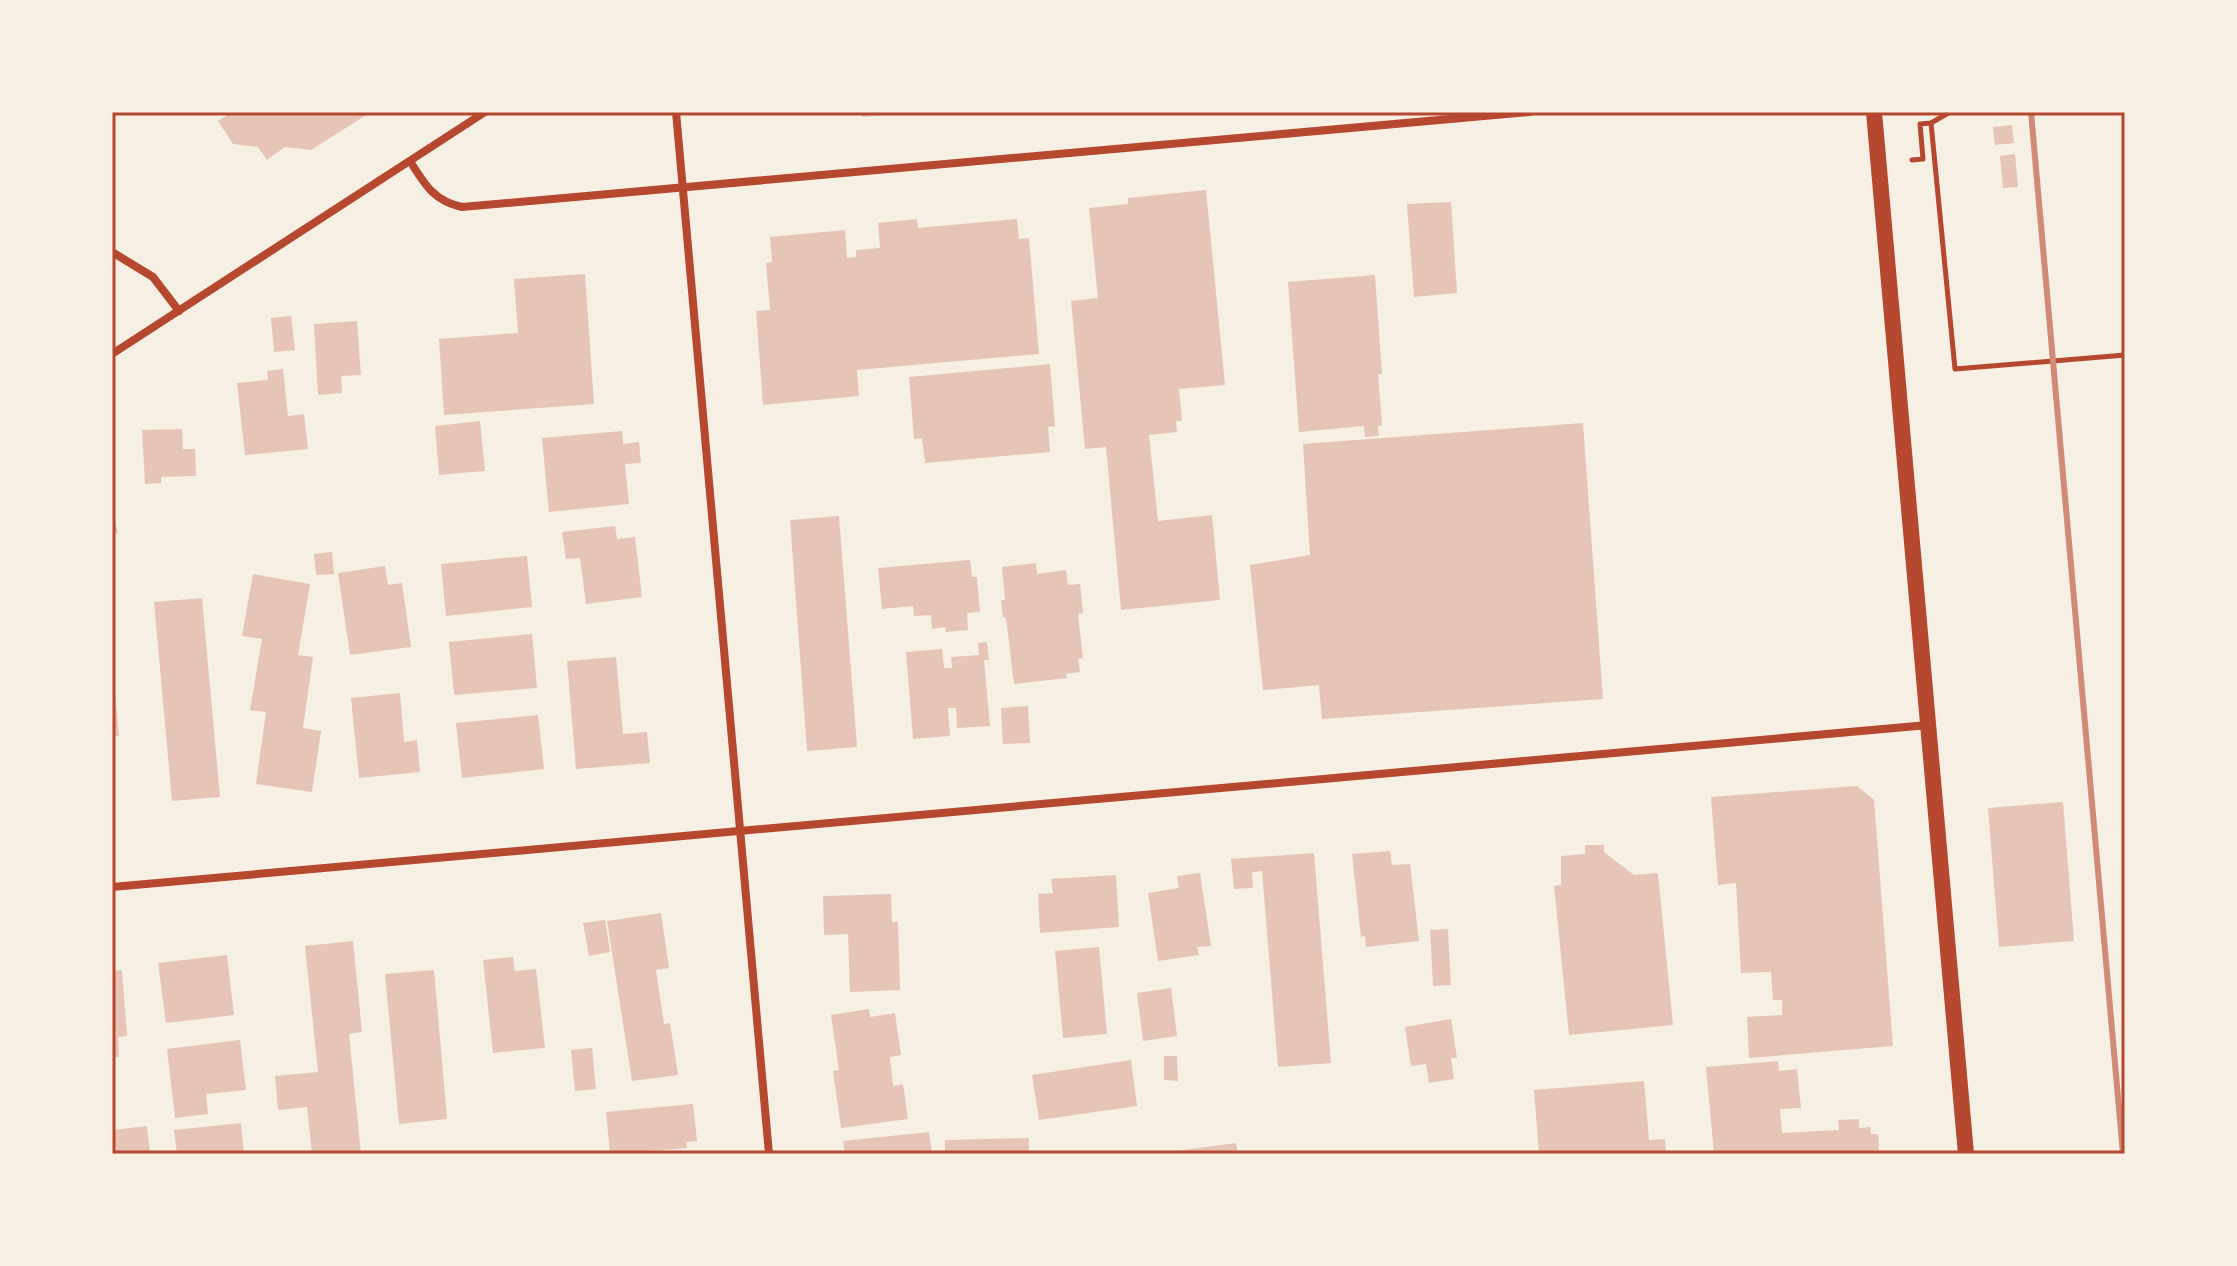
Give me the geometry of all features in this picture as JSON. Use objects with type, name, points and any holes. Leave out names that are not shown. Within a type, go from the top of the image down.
[{"type":"main road","points":[[1874,112],[1966,1154]]},
{"type":"street","points":[[112,354],[485,112]]},
{"type":"street","points":[[676,112],[769,1154]]},
{"type":"street","points":[[410,161],[428,190],[447,204],[462,207],[1530,112]]},
{"type":"street","points":[[112,252],[153,277],[179,311]]},
{"type":"street","points":[[112,887],[1928,725]]},
{"type":"path","points":[[1912,160],[1923,159],[1920,124],[1931,123],[1950,112]]},
{"type":"path","points":[[1931,123],[1955,369],[2125,355]]},
{"type":"building","points":[[232,112],[371,112],[311,150],[285,147],[267,160],[258,147],[233,144],[218,121]]},
{"type":"building","points":[[861,112],[893,112],[893,114],[862,117]]},
{"type":"building","points":[[2012,125],[2014,143],[1995,145],[1993,127]]},
{"type":"building","points":[[2015,154],[2018,187],[2003,188],[2000,156]]},
{"type":"building","points":[[1206,190],[1225,385],[1179,389],[1182,421],[1176,421],[1177,432],[1149,435],[1158,521],[1212,515],[1220,600],[1121,610],[1106,447],[1085,449],[1071,301],[1098,298],[1089,208],[1128,204],[1128,198]]},
{"type":"building","points":[[1451,202],[1457,293],[1414,297],[1407,204]]},
{"type":"building","points":[[917,219],[918,228],[1017,219],[1019,239],[1029,238],[1039,354],[857,370],[859,396],[763,405],[756,311],[770,310],[766,263],[772,262],[770,237],[845,230],[847,258],[856,257],[856,250],[880,248],[878,223]]},
{"type":"building","points":[[585,274],[594,404],[444,415],[439,339],[518,333],[514,279]]},
{"type":"building","points":[[1375,275],[1382,374],[1378,374],[1382,425],[1378,426],[1379,436],[1365,437],[1364,426],[1299,432],[1288,282]]},
{"type":"building","points":[[291,316],[295,350],[274,352],[271,318]]},
{"type":"building","points":[[357,321],[361,375],[341,376],[342,393],[318,395],[314,324]]},
{"type":"building","points":[[1050,364],[1055,426],[1048,427],[1050,452],[925,463],[922,438],[914,439],[909,377]]},
{"type":"building","points":[[283,369],[288,416],[304,414],[308,449],[245,455],[237,383],[268,380],[267,371]]},
{"type":"building","points":[[480,421],[485,471],[439,475],[435,426]]},
{"type":"building","points":[[1583,423],[1603,699],[1322,719],[1319,685],[1263,690],[1250,565],[1310,555],[1303,444]]},
{"type":"building","points":[[182,429],[183,449],[195,449],[196,476],[161,477],[161,483],[145,484],[142,430]]},
{"type":"building","points":[[622,431],[623,444],[639,442],[641,463],[625,464],[629,504],[549,512],[542,438]]},
{"type":"building","points":[[112,505],[118,533],[112,534]]},
{"type":"building","points":[[839,516],[857,747],[807,751],[790,520]]},
{"type":"building","points":[[615,526],[617,539],[635,537],[642,597],[586,604],[580,558],[566,559],[562,532]]},
{"type":"building","points":[[332,552],[334,574],[316,575],[314,554]]},
{"type":"building","points":[[527,556],[532,607],[446,616],[441,564]]},
{"type":"building","points":[[970,560],[972,577],[977,577],[980,612],[967,613],[968,630],[946,632],[945,627],[932,629],[931,615],[914,616],[913,606],[882,609],[878,568]]},
{"type":"building","points":[[1036,563],[1037,574],[1066,570],[1068,585],[1080,584],[1083,613],[1078,614],[1083,658],[1078,659],[1080,672],[1066,674],[1067,678],[1014,684],[1001,600],[1005,600],[1002,567]]},
{"type":"building","points":[[385,566],[388,585],[402,583],[411,647],[350,655],[338,573]]},
{"type":"building","points":[[253,574],[310,584],[298,655],[313,657],[303,728],[321,731],[312,792],[256,784],[266,712],[250,710],[262,639],[242,636]]},
{"type":"building","points":[[202,598],[220,797],[172,801],[154,602]]},
{"type":"building","points":[[532,634],[537,688],[454,695],[449,642]]},
{"type":"building","points":[[987,642],[989,660],[984,660],[990,726],[957,728],[956,708],[948,708],[950,736],[913,739],[906,652],[942,649],[944,668],[952,668],[951,657],[979,655],[978,643]]},
{"type":"building","points":[[616,657],[623,734],[647,732],[650,763],[576,769],[567,661]]},
{"type":"building","points":[[115,692],[119,736],[112,736],[112,693]]},
{"type":"building","points":[[400,693],[404,742],[417,740],[420,772],[359,778],[351,698]]},
{"type":"building","points":[[1028,706],[1030,743],[1003,744],[1001,708]]},
{"type":"building","points":[[538,715],[544,769],[462,778],[456,723]]},
{"type":"building","points":[[1857,786],[1874,800],[1893,1046],[1749,1058],[1747,1017],[1782,1015],[1782,1000],[1773,1000],[1771,972],[1741,973],[1736,883],[1718,885],[1711,797]]},
{"type":"building","points":[[2063,802],[2074,941],[1999,947],[1988,808]]},
{"type":"building","points":[[1585,845],[1604,845],[1604,852],[1634,875],[1658,873],[1673,1025],[1569,1035],[1554,886],[1561,885],[1561,856],[1585,854]]},
{"type":"building","points":[[1390,851],[1392,865],[1410,864],[1419,941],[1366,947],[1365,936],[1361,937],[1352,854]]},
{"type":"building","points":[[1314,853],[1331,1063],[1278,1067],[1262,871],[1252,872],[1253,888],[1234,889],[1231,859]]},
{"type":"building","points":[[1200,873],[1211,946],[1197,947],[1199,955],[1158,961],[1148,893],[1179,888],[1177,876]]},
{"type":"building","points":[[1116,875],[1119,927],[1040,933],[1038,894],[1053,893],[1051,879]]},
{"type":"building","points":[[891,894],[892,922],[898,922],[900,990],[850,992],[848,934],[824,935],[823,896]]},
{"type":"building","points":[[661,913],[669,968],[656,970],[664,1024],[670,1023],[678,1075],[632,1081],[607,921]]},
{"type":"building","points":[[605,920],[610,952],[589,956],[583,923]]},
{"type":"building","points":[[1448,929],[1451,985],[1433,986],[1430,930]]},
{"type":"building","points":[[353,941],[362,1032],[349,1034],[361,1154],[312,1154],[307,1107],[278,1110],[275,1076],[318,1072],[305,946]]},
{"type":"building","points":[[1099,947],[1107,1034],[1063,1038],[1055,951]]},
{"type":"building","points":[[227,955],[234,1015],[166,1023],[158,963]]},
{"type":"building","points":[[513,957],[515,971],[536,969],[545,1048],[493,1053],[483,960]]},
{"type":"building","points":[[122,970],[127,1036],[118,1037],[119,1057],[112,1057],[112,971]]},
{"type":"building","points":[[434,970],[447,1119],[399,1124],[385,974]]},
{"type":"building","points":[[1171,988],[1177,1036],[1143,1041],[1137,993]]},
{"type":"building","points":[[869,1009],[870,1017],[895,1013],[901,1055],[890,1057],[893,1086],[903,1084],[908,1119],[841,1128],[833,1071],[839,1070],[831,1015]]},
{"type":"building","points":[[1451,1019],[1457,1058],[1451,1058],[1454,1079],[1429,1083],[1426,1064],[1411,1066],[1405,1027]]},
{"type":"building","points":[[240,1040],[246,1090],[206,1094],[208,1114],[175,1118],[167,1049]]},
{"type":"building","points":[[592,1048],[596,1089],[575,1091],[571,1050]]},
{"type":"building","points":[[1164,1056],[1177,1056],[1178,1081],[1164,1080]]},
{"type":"building","points":[[1131,1060],[1137,1106],[1039,1120],[1032,1075]]},
{"type":"building","points":[[1778,1061],[1779,1071],[1797,1069],[1801,1108],[1780,1109],[1782,1133],[1839,1130],[1838,1120],[1859,1119],[1859,1128],[1870,1127],[1871,1134],[1878,1134],[1879,1150],[1874,1150],[1874,1154],[1714,1154],[1706,1067]]},
{"type":"building","points":[[1644,1081],[1649,1140],[1665,1139],[1666,1154],[1539,1154],[1534,1090]]},
{"type":"building","points":[[693,1104],[697,1141],[686,1142],[687,1148],[610,1154],[606,1112]]},
{"type":"building","points":[[241,1123],[244,1154],[177,1154],[174,1130]]},
{"type":"building","points":[[147,1126],[150,1154],[112,1154],[112,1130]]},
{"type":"building","points":[[929,1132],[932,1154],[845,1154],[843,1141]]},
{"type":"building","points":[[1029,1138],[1029,1154],[945,1154],[945,1140]]},
{"type":"building","points":[[1236,1143],[1238,1154],[1168,1154],[1168,1152]]},
{"type":"railway","points":[[2031,112],[2123,1154]]}]
